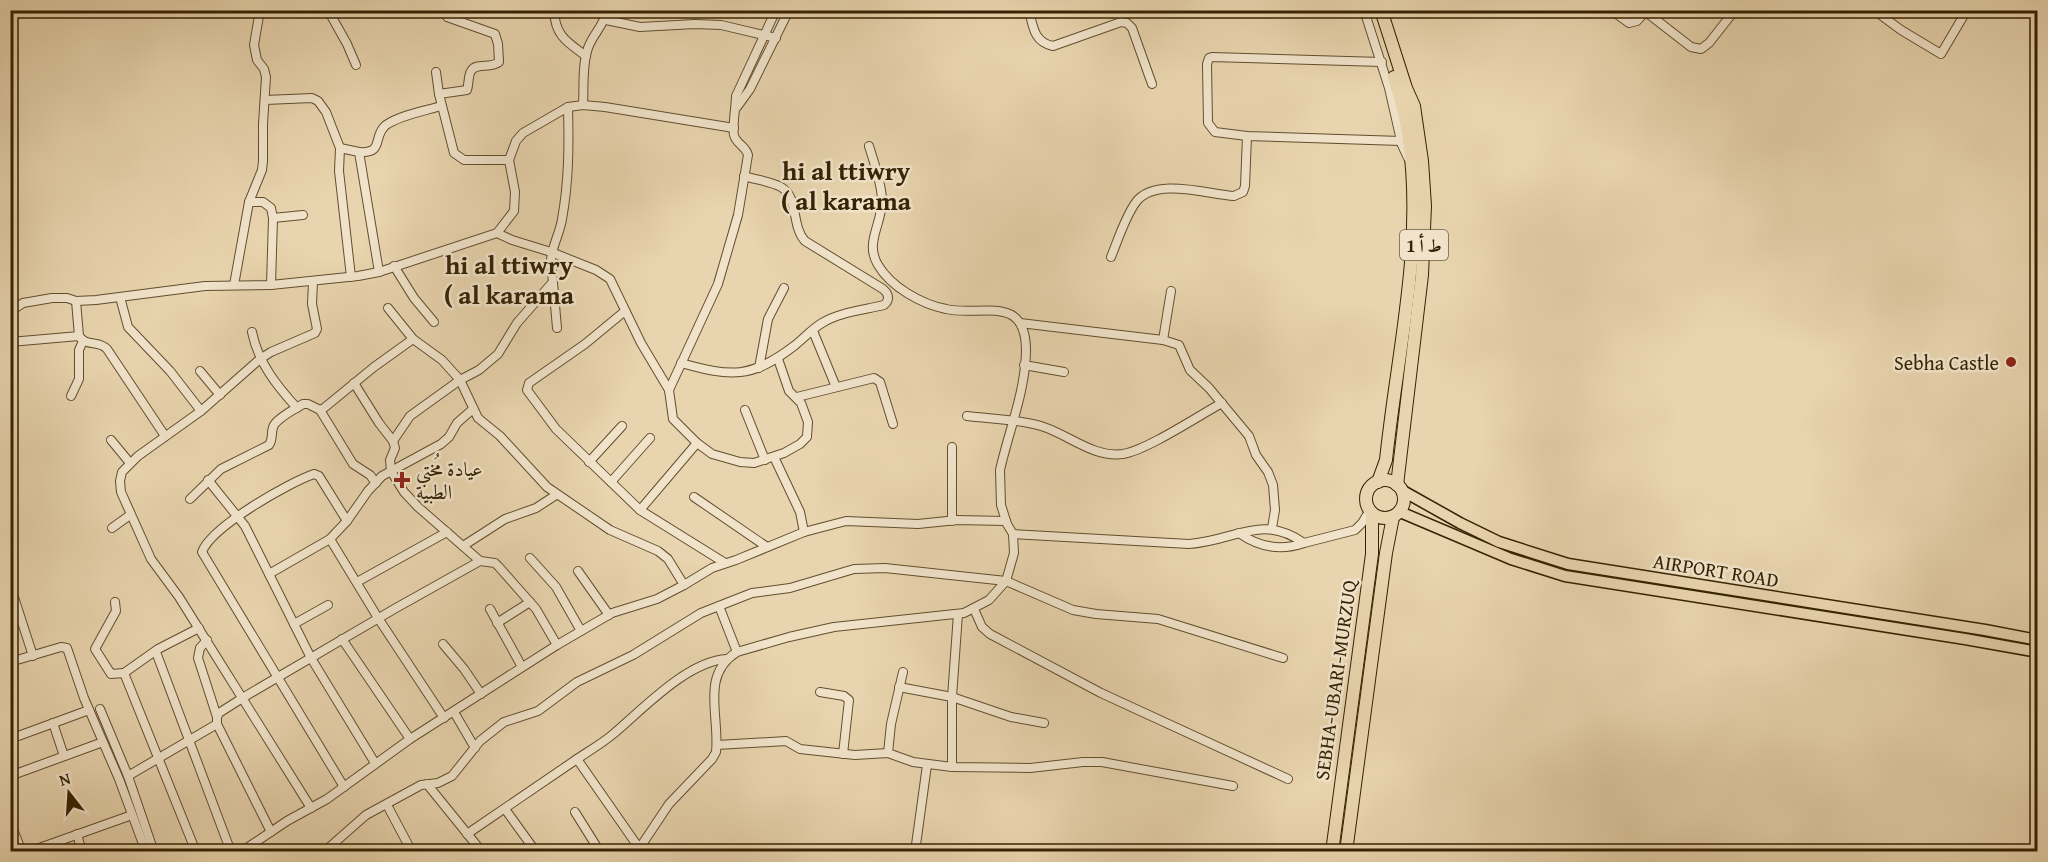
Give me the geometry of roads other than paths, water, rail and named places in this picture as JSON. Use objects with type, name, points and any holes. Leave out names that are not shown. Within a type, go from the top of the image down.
[{"type":"highway","name":"ط أ 1","points":[[1373,10],[1407,122],[1414,206],[1410,275],[1386,460],[1378,482]]},
{"type":"highway","name":"ط أ 1","points":[[1381,10],[1414,106],[1422,161],[1425,206],[1422,275],[1400,488]]},
{"type":"highway","points":[[1388,481],[1400,488],[1404,502],[1396,514],[1384,518],[1371,512],[1367,497],[1371,488],[1378,482],[1388,481]]},
{"type":"highway","name":"SEBHA-UBARI-MURZUQ","points":[[1332,852],[1372,554],[1371,512]]},
{"type":"highway","name":"SEBHA-UBARI-MURZUQ","points":[[1346,852],[1384,565],[1396,514]]},
{"type":"main road","name":"AIRPORT ROAD","points":[[1400,488],[1460,523],[1499,542],[1568,564],[2037,640]]},
{"type":"main road","name":"AIRPORT ROAD","points":[[1396,514],[1511,559],[1566,576],[2037,652]]},
{"type":"street","points":[[234,285],[249,202],[262,170],[262,124],[266,77],[264,69],[257,60],[254,45],[260,10]]},
{"type":"street","points":[[328,10],[356,65]]},
{"type":"street","points":[[439,94],[467,90],[472,69],[494,66],[499,62],[495,34],[447,17],[445,10]]},
{"type":"street","points":[[554,10],[556,27],[560,35],[586,56]]},
{"type":"street","points":[[583,105],[586,56],[594,35],[606,20],[607,10]]},
{"type":"street","points":[[669,390],[718,284],[738,215],[748,159],[747,151],[735,139],[738,90],[776,10]]},
{"type":"street","points":[[737,106],[750,89],[789,10]]},
{"type":"street","points":[[1029,10],[1038,38],[1045,44],[1053,46],[1119,23],[1127,23],[1132,28],[1152,84]]},
{"type":"street","points":[[1364,10],[1382,62],[1403,150],[1411,160]]},
{"type":"street","points":[[1611,10],[1629,23],[1637,21],[1647,11],[1691,47],[1701,49],[1709,43],[1735,10]]},
{"type":"street","points":[[1874,10],[1901,30],[1941,54],[1967,10]]},
{"type":"street","points":[[606,20],[640,27],[721,25],[776,38]]},
{"type":"street","points":[[1382,62],[1209,58],[1207,64],[1209,126],[1218,133],[1247,136],[1401,141]]},
{"type":"street","points":[[436,72],[441,106],[452,146],[459,157],[464,160],[509,160]]},
{"type":"street","points":[[265,100],[304,97],[318,101],[326,112],[340,148],[339,171],[351,277]]},
{"type":"street","points":[[10,312],[27,302],[61,297],[76,301],[205,286],[271,285],[351,277],[379,272],[497,233],[513,211],[515,200],[509,160],[516,141],[523,133],[568,107],[583,105],[734,128]]},
{"type":"street","points":[[340,148],[369,153],[374,149],[382,129],[386,126],[441,106]]},
{"type":"street","points":[[557,328],[551,252],[560,233],[567,185],[570,157],[568,107]]},
{"type":"street","points":[[1111,257],[1136,203],[1150,191],[1168,188],[1234,196],[1242,192],[1245,186],[1247,136]]},
{"type":"street","points":[[869,146],[882,197],[880,214],[872,238],[876,262],[881,270],[905,291],[936,307],[957,311],[997,310],[1010,315],[1020,323],[1164,340],[1179,345],[1190,370],[1250,436],[1256,455],[1270,477],[1275,498],[1272,528]]},
{"type":"street","points":[[359,152],[379,272]]},
{"type":"street","points":[[681,363],[714,372],[732,373],[759,368],[778,358],[819,325],[834,317],[884,305],[888,299],[884,289],[805,241],[797,231],[791,202],[785,190],[773,183],[744,176]]},
{"type":"street","points":[[249,202],[267,204],[273,218],[271,285]]},
{"type":"street","points":[[273,218],[303,215]]},
{"type":"street","points":[[497,233],[603,273],[614,286],[625,311],[669,390],[673,419],[712,454],[754,463],[794,448],[807,437],[808,422],[801,402],[788,388],[778,358]]},
{"type":"street","points":[[394,266],[405,285],[434,322]]},
{"type":"street","points":[[311,808],[244,697],[179,597],[151,559],[130,515],[121,492],[120,481],[122,472],[130,463],[201,411],[260,359],[315,333],[317,329],[312,304],[313,282]]},
{"type":"street","points":[[393,441],[410,416],[460,380],[479,370],[498,354],[517,323],[552,283]]},
{"type":"street","points":[[759,368],[768,319],[784,288]]},
{"type":"street","points":[[1164,340],[1171,291]]},
{"type":"street","points":[[120,297],[128,327],[170,370],[201,411]]},
{"type":"street","points":[[71,396],[79,379],[81,339],[76,301]]},
{"type":"street","points":[[388,308],[413,339],[442,360],[460,380],[478,418],[500,436],[556,495],[610,530],[658,551],[668,559],[684,585]]},
{"type":"street","points":[[625,311],[585,344],[528,383],[527,387],[531,397],[549,420],[640,510],[725,563]]},
{"type":"street","points":[[577,759],[638,850],[669,804],[712,759],[717,745],[714,683],[721,666],[727,659],[737,652],[797,635],[834,627],[958,614],[974,609],[989,600],[1006,580],[1014,553],[1013,534],[1001,505],[999,481],[1020,394],[1024,365],[1025,343],[1020,323]]},
{"type":"street","points":[[813,331],[837,387]]},
{"type":"street","points":[[252,332],[260,359],[279,388],[297,408]]},
{"type":"street","points":[[10,342],[81,339],[103,344],[165,436]]},
{"type":"street","points":[[320,410],[413,339]]},
{"type":"street","points":[[1024,365],[1064,372]]},
{"type":"street","points":[[200,371],[220,395]]},
{"type":"street","points":[[797,397],[870,378],[880,382],[893,424]]},
{"type":"street","points":[[354,383],[393,441],[395,448],[390,463],[391,471],[405,492],[418,507],[480,561],[495,563],[530,602],[557,645]]},
{"type":"street","points":[[967,416],[1046,428],[1098,451],[1125,454],[1144,447],[1222,403]]},
{"type":"street","points":[[190,499],[221,469],[269,445],[273,439],[274,424],[297,408],[308,404],[320,410],[353,464],[376,483]]},
{"type":"street","points":[[269,574],[330,539],[376,483],[391,471],[441,444],[472,408]]},
{"type":"street","points":[[745,410],[765,460]]},
{"type":"street","points":[[589,462],[622,426]]},
{"type":"street","points":[[611,482],[650,438]]},
{"type":"street","points":[[111,440],[130,463]]},
{"type":"street","points":[[640,510],[697,442]]},
{"type":"street","points":[[952,447],[952,521]]},
{"type":"street","points":[[774,457],[800,512],[804,532]]},
{"type":"street","points":[[344,787],[202,552],[213,537],[254,505],[314,474],[319,476],[347,521]]},
{"type":"street","points":[[208,480],[239,516],[312,658],[375,763]]},
{"type":"street","points":[[463,546],[500,522],[536,508],[556,495]]},
{"type":"street","points":[[694,497],[767,547]]},
{"type":"street","points":[[1239,533],[1256,543],[1285,548],[1351,532],[1359,527],[1371,512]]},
{"type":"street","points":[[112,528],[130,515]]},
{"type":"street","points":[[241,852],[344,787],[410,739],[557,645],[620,609],[657,598],[712,568],[804,532],[837,523],[856,520],[918,524],[952,521],[1006,521]]},
{"type":"street","points":[[1013,534],[1189,544],[1217,540],[1255,529],[1272,528],[1290,534],[1304,543]]},
{"type":"street","points":[[357,582],[447,532]]},
{"type":"street","points":[[330,539],[378,618],[444,718]]},
{"type":"street","points":[[530,558],[552,581],[581,631]]},
{"type":"street","points":[[128,777],[189,742],[244,697],[480,561]]},
{"type":"street","points":[[326,851],[362,818],[387,806],[413,789],[438,783],[452,776],[487,735],[504,722],[538,711],[578,682],[633,655],[701,613],[752,593],[789,588],[848,571],[870,568],[1006,580],[1073,610],[1158,619],[1283,658]]},
{"type":"street","points":[[578,571],[609,615]]},
{"type":"street","points":[[10,585],[33,656]]},
{"type":"street","points":[[115,602],[116,611],[95,649],[111,674],[124,673],[199,628]]},
{"type":"street","points":[[497,623],[530,602]]},
{"type":"street","points":[[294,624],[328,605]]},
{"type":"street","points":[[719,606],[737,652]]},
{"type":"street","points":[[490,609],[522,667]]},
{"type":"street","points":[[974,609],[982,627],[990,634],[1101,693],[1288,779]]},
{"type":"street","points":[[952,767],[952,697],[958,614]]},
{"type":"street","points":[[342,639],[410,739]]},
{"type":"street","points":[[207,640],[200,648],[198,658],[217,720],[271,832]]},
{"type":"street","points":[[443,644],[481,694]]},
{"type":"street","points":[[10,663],[66,647],[146,852]]},
{"type":"street","points":[[156,652],[231,852]]},
{"type":"street","points":[[467,834],[609,737],[645,705],[692,670],[718,659],[727,659]]},
{"type":"street","points":[[888,753],[891,724],[903,672]]},
{"type":"street","points":[[124,673],[196,852]]},
{"type":"street","points":[[899,687],[952,697],[1011,717],[1044,723]]},
{"type":"street","points":[[820,692],[844,696],[849,700],[843,754]]},
{"type":"street","points":[[100,709],[128,777],[154,852]]},
{"type":"street","points":[[10,739],[89,710]]},
{"type":"street","points":[[454,712],[476,748]]},
{"type":"street","points":[[53,723],[64,756]]},
{"type":"street","points":[[717,745],[786,741],[798,748],[843,754],[888,753],[927,765],[952,767],[1030,768],[1102,762],[1233,786]]},
{"type":"street","points":[[10,776],[103,742]]},
{"type":"street","points":[[915,852],[927,765]]},
{"type":"street","points":[[428,784],[482,852]]},
{"type":"street","points":[[387,806],[412,852]]},
{"type":"street","points":[[505,809],[536,852]]},
{"type":"street","points":[[575,812],[600,852]]},
{"type":"street","points":[[28,852],[132,814]]},
{"type":"street","points":[[10,822],[22,852]]},
{"type":"street","points":[[77,834],[82,852]]},
{"type":"place","name":"Sebha Castle","points":[[2011,362]]},
{"type":"place","name":"عيادة مُختي الطبية","points":[[402,480]]},
{"type":"district","name":"hi al ttiwry ( al karama","points":[[846,185]]},
{"type":"district","name":"hi al ttiwry ( al karama","points":[[509,279]]}]
